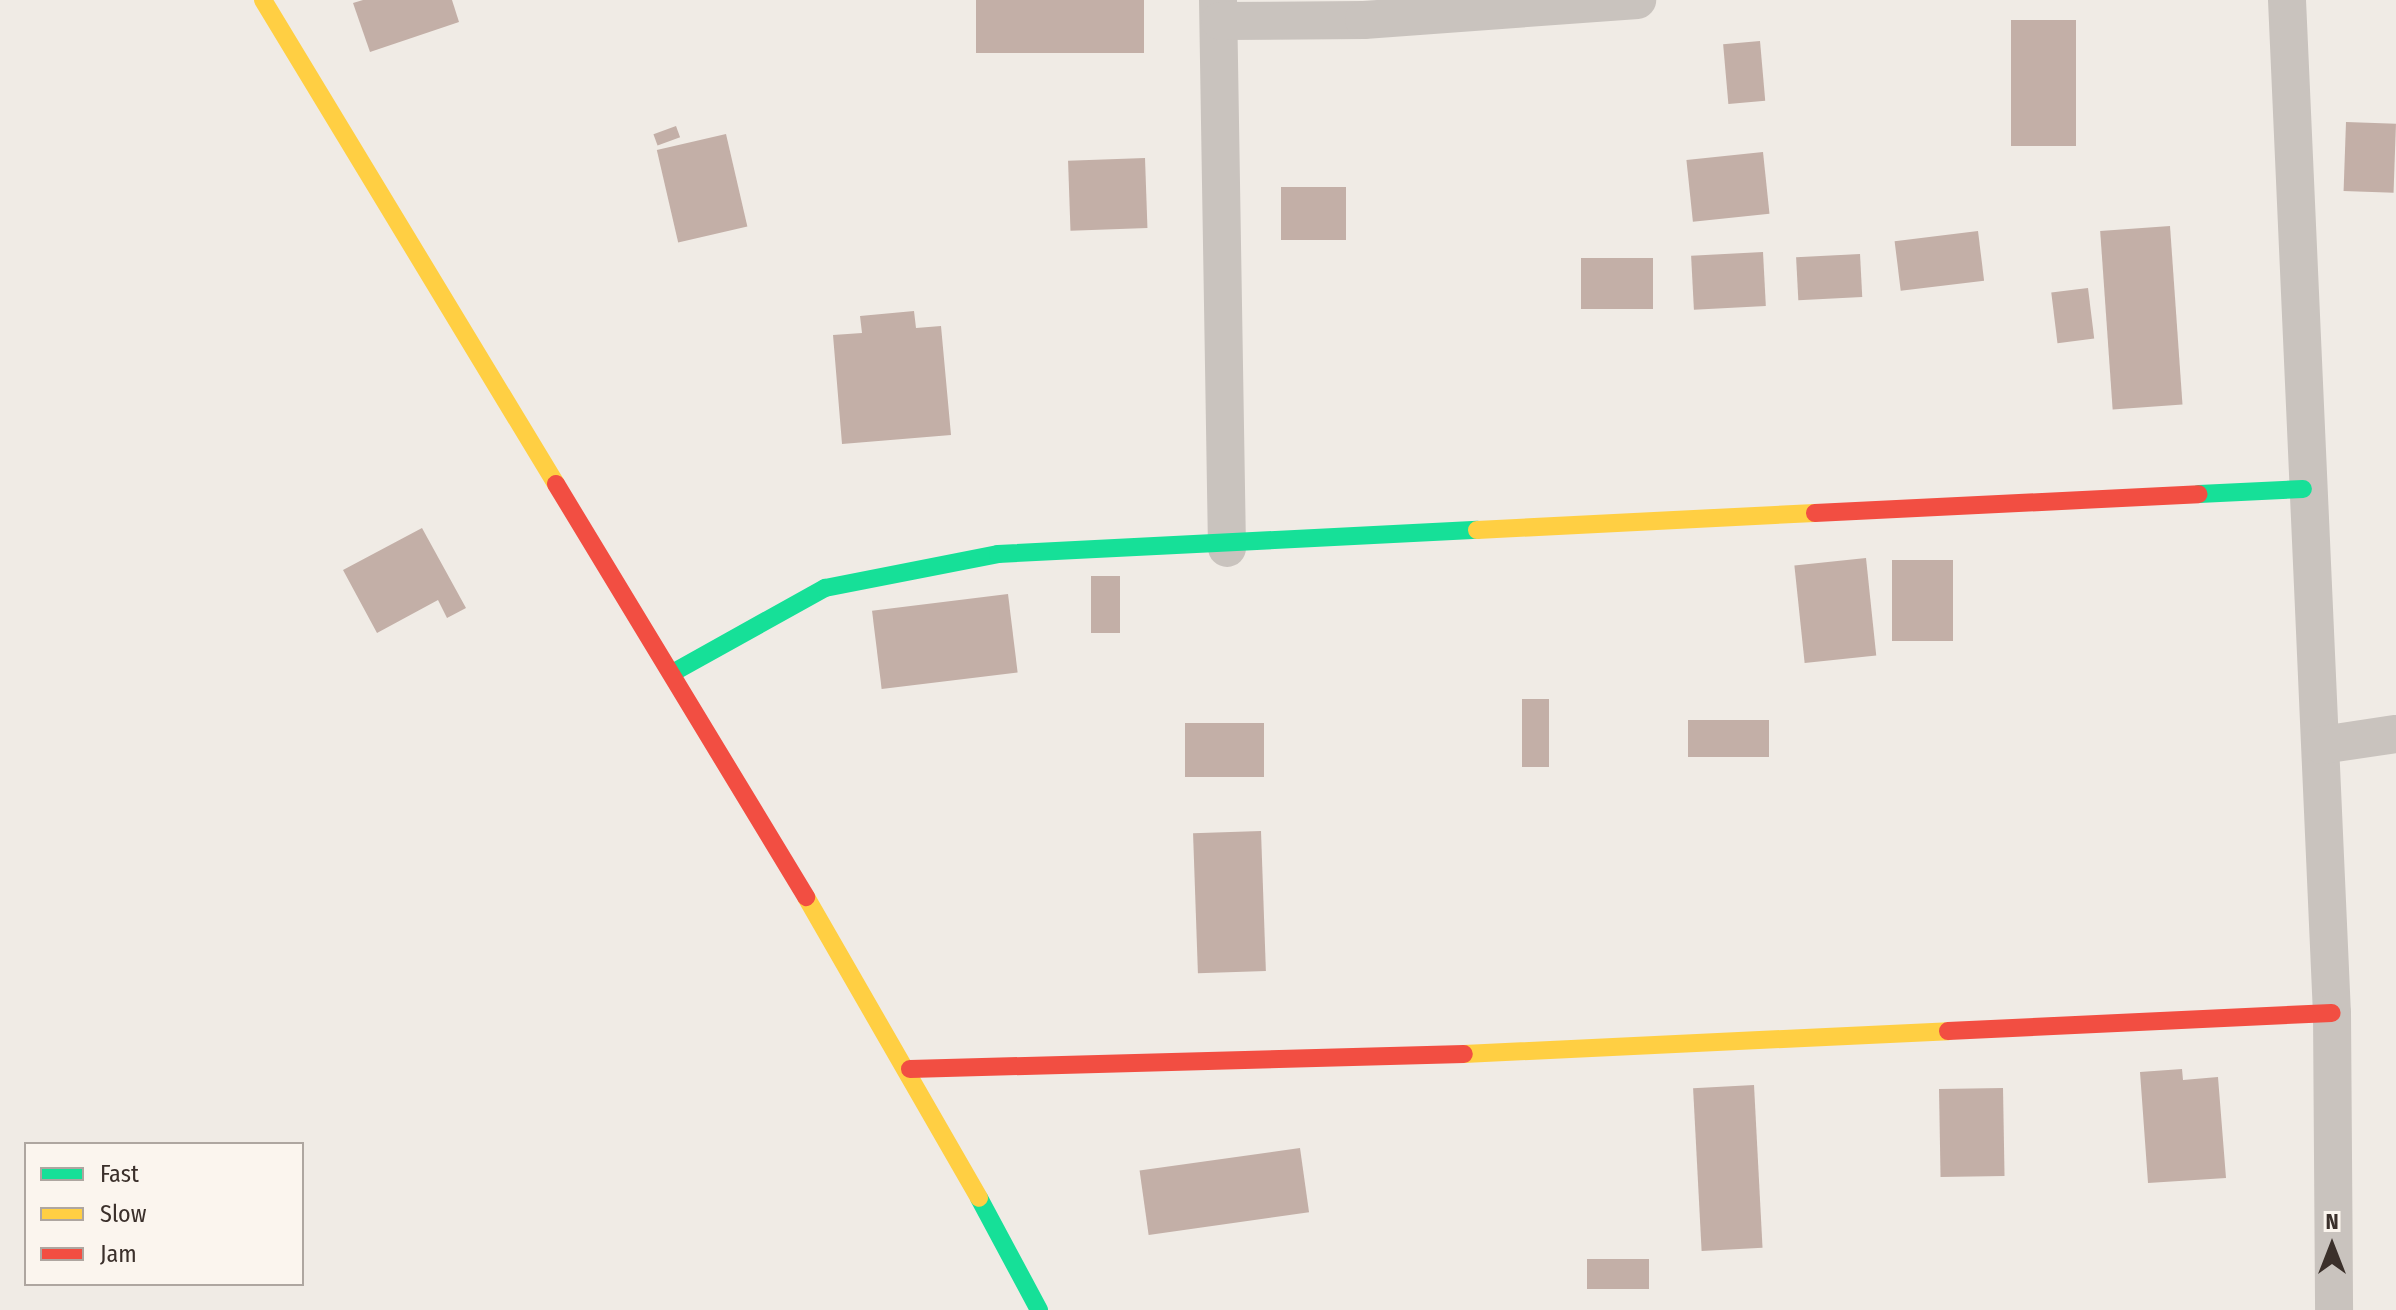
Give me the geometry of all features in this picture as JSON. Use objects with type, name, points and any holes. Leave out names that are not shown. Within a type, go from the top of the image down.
[{"type":"street","points":[[263,0],[613,587],[674,672],[910,1069],[1039,1310]]},
{"type":"street","points":[[1227,548],[1219,11],[1364,20],[1637,0]]},
{"type":"street","points":[[2287,0],[2303,489],[2322,745],[2332,1013],[2334,1310]]},
{"type":"street","points":[[674,672],[825,588],[998,554],[1227,548],[2303,489]]},
{"type":"street","points":[[2322,745],[2396,734]]},
{"type":"street","points":[[910,1069],[1241,1064],[2332,1013]]},
{"type":"building","points":[[363,0],[452,0],[459,22],[370,52],[353,3]]},
{"type":"building","points":[[976,0],[1144,0],[1144,53],[976,53]]},
{"type":"building","points":[[2011,20],[2076,20],[2076,146],[2011,146]]},
{"type":"building","points":[[1760,41],[1765,101],[1728,104],[1723,44]]},
{"type":"building","points":[[2346,122],[2396,124],[2394,193],[2344,191]]},
{"type":"building","points":[[676,126],[680,137],[658,145],[653,134]]},
{"type":"building","points":[[726,134],[747,227],[678,243],[657,150]]},
{"type":"building","points":[[1763,152],[1769,214],[1693,222],[1686,160]]},
{"type":"building","points":[[1145,158],[1147,228],[1070,231],[1068,161]]},
{"type":"building","points":[[1281,187],[1346,187],[1346,240],[1281,240]]},
{"type":"building","points":[[2170,226],[2182,405],[2113,409],[2100,231]]},
{"type":"building","points":[[1978,231],[1984,281],[1901,291],[1895,241]]},
{"type":"building","points":[[1763,252],[1766,306],[1694,310],[1691,256]]},
{"type":"building","points":[[1860,254],[1862,297],[1798,300],[1796,257]]},
{"type":"building","points":[[1581,258],[1653,258],[1653,309],[1581,309]]},
{"type":"building","points":[[2088,288],[2094,339],[2057,343],[2051,293]]},
{"type":"building","points":[[914,311],[916,328],[941,326],[951,435],[842,444],[833,335],[862,333],[860,316]]},
{"type":"building","points":[[422,528],[466,608],[447,618],[438,600],[377,633],[343,570]]},
{"type":"building","points":[[1866,558],[1876,655],[1805,663],[1794,566]]},
{"type":"building","points":[[1892,560],[1953,560],[1953,641],[1892,641]]},
{"type":"building","points":[[1091,576],[1120,576],[1120,633],[1091,633]]},
{"type":"building","points":[[1008,594],[1018,672],[882,689],[872,611]]},
{"type":"building","points":[[1522,699],[1549,699],[1549,767],[1522,767]]},
{"type":"building","points":[[1688,720],[1769,720],[1769,757],[1688,757]]},
{"type":"building","points":[[1185,723],[1264,723],[1264,777],[1185,777]]},
{"type":"building","points":[[1261,831],[1266,971],[1198,973],[1193,833]]},
{"type":"building","points":[[2182,1069],[2183,1080],[2218,1077],[2226,1178],[2148,1183],[2140,1072]]},
{"type":"building","points":[[1754,1085],[1763,1248],[1702,1251],[1693,1088]]},
{"type":"building","points":[[2003,1088],[2005,1176],[1941,1177],[1939,1089]]},
{"type":"building","points":[[1300,1148],[1309,1212],[1149,1235],[1140,1171]]},
{"type":"building","points":[[1587,1259],[1649,1259],[1649,1289],[1587,1289]]},
{"type":"traffic: fast","points":[[2199,494],[2303,489]]},
{"type":"traffic: fast","points":[[674,672],[825,588],[998,554],[1477,530]]},
{"type":"traffic: fast","points":[[979,1198],[1039,1310]]},
{"type":"traffic: slow","points":[[263,0],[556,484]]},
{"type":"traffic: slow","points":[[1477,530],[1815,513]]},
{"type":"traffic: slow","points":[[806,897],[979,1198]]},
{"type":"traffic: slow","points":[[1464,1054],[1948,1031]]},
{"type":"traffic: jam","points":[[556,484],[806,897]]},
{"type":"traffic: jam","points":[[1815,513],[2199,494]]},
{"type":"traffic: jam","points":[[1948,1031],[2332,1013]]},
{"type":"traffic: jam","points":[[910,1069],[1464,1054]]}]
